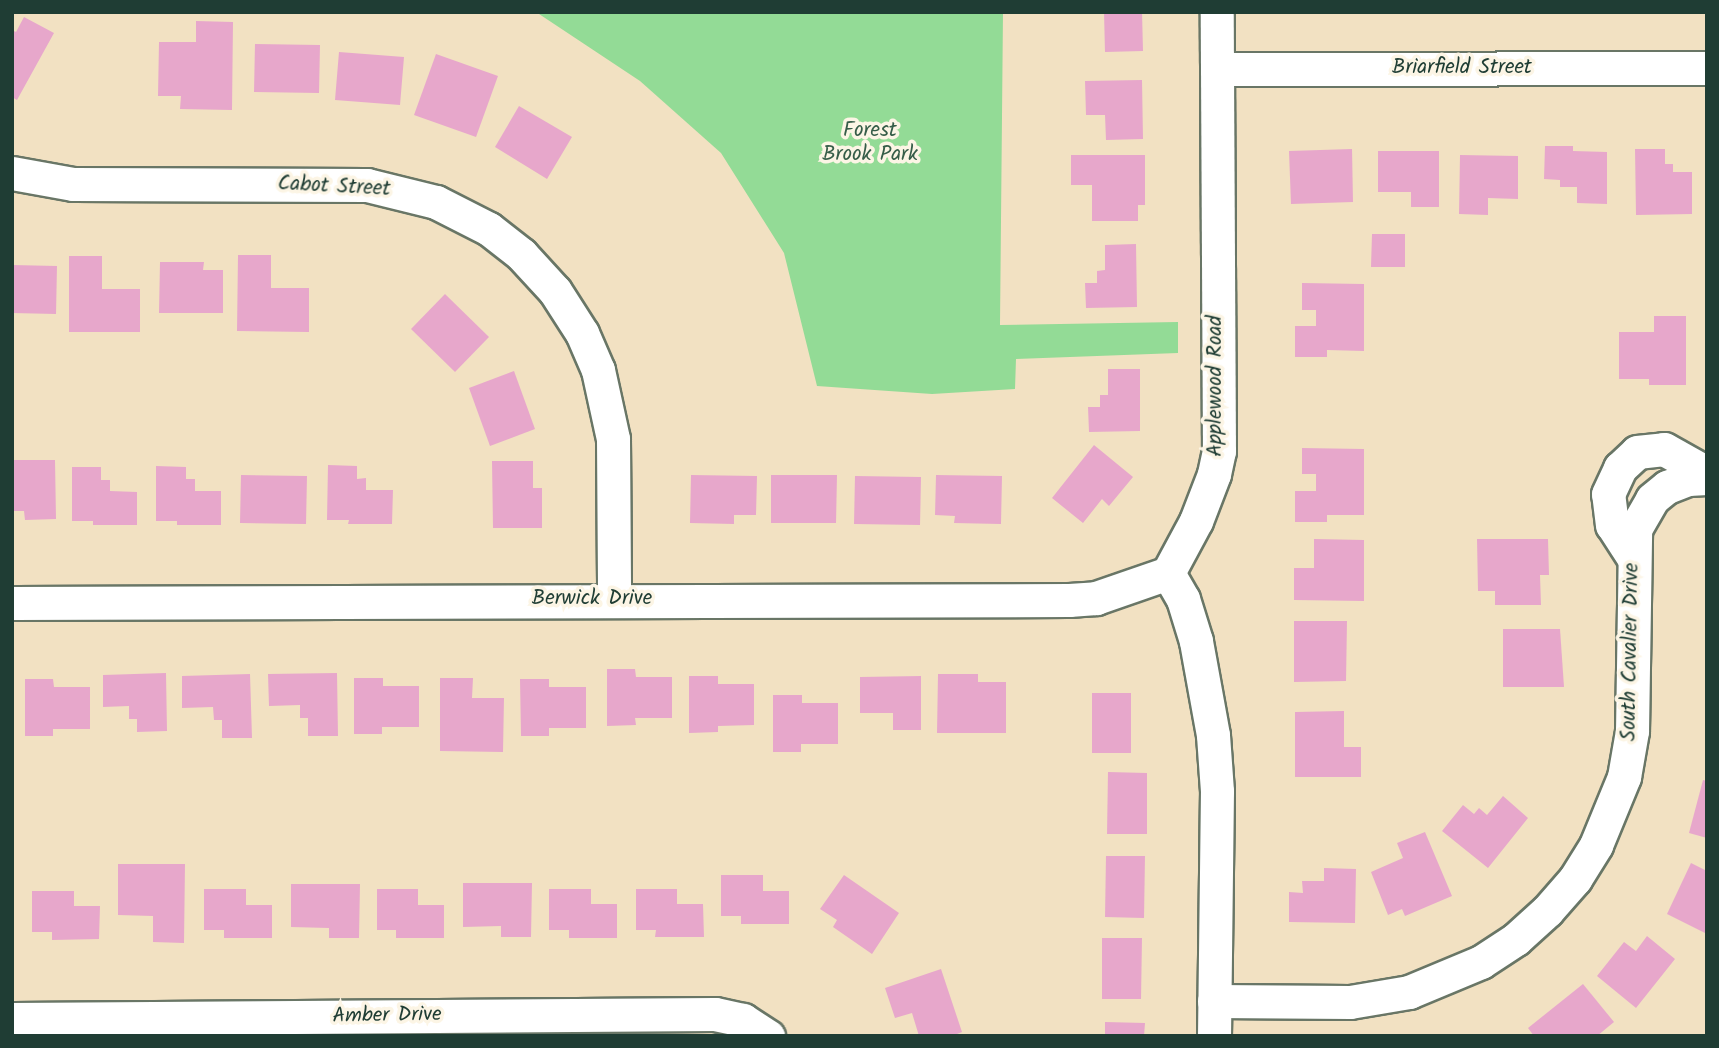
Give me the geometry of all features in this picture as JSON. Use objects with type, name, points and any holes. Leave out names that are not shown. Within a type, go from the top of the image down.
[{"type":"street","name":"Applewood Road","points":[[1168,573],[1196,521],[1214,474],[1219,451],[1217,12]]},
{"type":"street","name":"Briarfield Street","points":[[1217,69],[1707,68]]},
{"type":"street","name":"Cabot Street","points":[[12,173],[73,184],[367,185],[436,202],[489,229],[521,254],[555,291],[582,333],[598,370],[609,408],[613,439],[614,600]]},
{"type":"street","points":[[1633,556],[1612,525],[1608,494],[1620,468],[1637,452],[1664,449],[1707,475]]},
{"type":"street","name":"South Cavalier Drive","points":[[1214,1001],[1350,1002],[1409,992],[1481,962],[1516,939],[1548,911],[1575,879],[1596,845],[1623,777],[1632,731],[1635,529],[1653,499],[1667,487],[1707,475]]},
{"type":"street","name":"Berwick Drive","points":[[12,603],[1069,600],[1096,598],[1168,573]]},
{"type":"street","points":[[1168,573],[1183,599],[1196,641],[1213,735],[1217,791],[1214,1036]]},
{"type":"street","name":"Amber Drive","points":[[12,1019],[381,1026],[715,1014],[743,1020],[763,1032]]},
{"type":"green space","name":"Forest Brook Park","points":[[536,12],[1003,12],[1000,325],[1178,322],[1178,353],[1016,359],[1015,389],[932,394],[817,386],[784,253],[721,153],[640,81]]},
{"type":"building","points":[[1104,12],[1142,12],[1143,51],[1105,52]]},
{"type":"building","points":[[24,17],[54,33],[17,100],[12,97],[12,30],[16,32]]},
{"type":"building","points":[[196,21],[233,22],[232,110],[180,109],[181,96],[158,96],[159,42],[196,42]]},
{"type":"building","points":[[255,44],[320,45],[319,93],[254,92]]},
{"type":"building","points":[[339,52],[404,57],[400,105],[335,100]]},
{"type":"building","points":[[436,54],[498,76],[476,137],[414,115]]},
{"type":"building","points":[[1142,80],[1143,139],[1106,140],[1105,115],[1086,115],[1085,81]]},
{"type":"building","points":[[519,106],[572,137],[547,179],[495,147]]},
{"type":"building","points":[[1545,146],[1573,146],[1573,151],[1607,152],[1607,204],[1577,203],[1577,187],[1560,187],[1560,180],[1544,179]]},
{"type":"building","points":[[1352,149],[1353,202],[1291,204],[1289,151]]},
{"type":"building","points":[[1635,149],[1665,149],[1665,164],[1673,164],[1673,172],[1692,172],[1692,214],[1636,215]]},
{"type":"building","points":[[1378,151],[1439,151],[1439,207],[1411,207],[1411,192],[1378,192]]},
{"type":"building","points":[[1071,155],[1145,155],[1145,205],[1138,205],[1138,221],[1092,221],[1092,185],[1071,185]]},
{"type":"building","points":[[1460,155],[1518,156],[1518,199],[1488,198],[1488,215],[1459,214]]},
{"type":"building","points":[[1372,234],[1405,234],[1405,267],[1371,267]]},
{"type":"building","points":[[1136,244],[1137,307],[1086,308],[1085,283],[1097,283],[1097,271],[1105,270],[1105,245]]},
{"type":"building","points":[[238,255],[271,255],[271,288],[309,288],[309,332],[237,331]]},
{"type":"building","points":[[69,256],[102,256],[102,289],[140,289],[140,332],[69,332]]},
{"type":"building","points":[[160,262],[204,262],[203,270],[223,270],[223,313],[159,313]]},
{"type":"building","points":[[12,265],[57,266],[56,314],[12,313]]},
{"type":"building","points":[[1302,283],[1364,284],[1364,351],[1327,350],[1327,357],[1295,357],[1295,326],[1316,326],[1316,310],[1302,310]]},
{"type":"building","points":[[445,294],[489,337],[455,372],[411,329]]},
{"type":"building","points":[[1654,316],[1686,316],[1686,385],[1649,385],[1649,379],[1619,379],[1619,332],[1654,332]]},
{"type":"building","points":[[1108,369],[1140,369],[1140,431],[1089,432],[1088,407],[1100,407],[1100,395],[1108,395]]},
{"type":"building","points":[[514,371],[535,429],[490,446],[469,388]]},
{"type":"building","points":[[1094,445],[1133,477],[1109,506],[1102,499],[1083,523],[1052,498]]},
{"type":"building","points":[[1302,448],[1364,449],[1364,515],[1327,515],[1327,522],[1295,522],[1295,491],[1316,491],[1316,474],[1302,474]]},
{"type":"building","points":[[12,460],[55,460],[56,519],[25,520],[24,511],[12,511]]},
{"type":"building","points":[[492,461],[533,461],[533,488],[542,488],[542,528],[493,528]]},
{"type":"building","points":[[328,465],[357,466],[357,479],[366,478],[366,490],[393,490],[392,524],[348,524],[349,520],[327,520]]},
{"type":"building","points":[[156,466],[186,467],[186,479],[195,479],[195,491],[221,491],[221,525],[177,525],[177,521],[156,521]]},
{"type":"building","points":[[72,467],[101,467],[101,480],[110,480],[110,491],[137,492],[137,525],[93,525],[93,521],[72,521]]},
{"type":"building","points":[[241,475],[307,476],[306,524],[240,523]]},
{"type":"building","points":[[691,475],[757,476],[756,515],[734,515],[734,524],[690,523]]},
{"type":"building","points":[[771,475],[837,475],[836,523],[771,523]]},
{"type":"building","points":[[936,475],[1002,476],[1001,524],[954,523],[955,516],[935,515]]},
{"type":"building","points":[[855,476],[921,477],[920,525],[854,524]]},
{"type":"building","points":[[1314,539],[1364,540],[1364,601],[1294,600],[1294,568],[1314,568]]},
{"type":"building","points":[[1477,539],[1548,539],[1549,575],[1540,575],[1541,605],[1495,605],[1495,591],[1478,591]]},
{"type":"building","points":[[1294,621],[1347,621],[1346,681],[1294,682]]},
{"type":"building","points":[[1503,629],[1560,629],[1564,687],[1503,687]]},
{"type":"building","points":[[607,669],[635,669],[636,677],[672,677],[672,718],[635,718],[636,725],[607,726]]},
{"type":"building","points":[[166,673],[167,731],[137,732],[137,719],[129,719],[129,706],[103,707],[103,675]]},
{"type":"building","points":[[337,673],[338,736],[308,736],[308,718],[300,718],[300,705],[269,706],[268,674]]},
{"type":"building","points":[[250,674],[252,738],[222,738],[222,720],[214,720],[213,707],[182,708],[182,676]]},
{"type":"building","points":[[938,674],[978,674],[978,682],[1006,682],[1006,733],[937,733]]},
{"type":"building","points":[[689,676],[718,676],[718,684],[754,684],[754,725],[718,726],[718,732],[689,733]]},
{"type":"building","points":[[921,676],[921,730],[893,730],[893,713],[860,713],[860,677]]},
{"type":"building","points":[[354,678],[383,678],[383,686],[419,686],[419,727],[382,727],[382,734],[354,734]]},
{"type":"building","points":[[440,678],[473,678],[472,698],[504,698],[503,752],[440,751]]},
{"type":"building","points":[[25,679],[53,679],[54,687],[90,687],[90,729],[53,729],[53,736],[25,736]]},
{"type":"building","points":[[520,679],[549,679],[549,687],[586,687],[586,728],[549,728],[549,736],[521,736]]},
{"type":"building","points":[[1092,693],[1131,693],[1131,753],[1092,753]]},
{"type":"building","points":[[773,695],[802,695],[802,703],[838,703],[838,744],[801,744],[801,752],[773,752]]},
{"type":"building","points":[[1344,711],[1344,747],[1361,747],[1361,777],[1295,777],[1295,712]]},
{"type":"building","points":[[1108,772],[1147,773],[1147,834],[1107,834]]},
{"type":"building","points":[[1703,780],[1707,781],[1707,838],[1689,833]]},
{"type":"building","points":[[1503,796],[1528,818],[1488,868],[1442,831],[1463,805],[1474,814],[1479,808],[1487,815]]},
{"type":"building","points":[[1425,832],[1452,896],[1405,916],[1402,909],[1388,915],[1371,872],[1403,858],[1397,843]]},
{"type":"building","points":[[1106,856],[1145,856],[1144,918],[1105,917]]},
{"type":"building","points":[[1691,863],[1707,871],[1705,933],[1667,914]]},
{"type":"building","points":[[118,864],[185,864],[184,943],[153,942],[153,916],[118,915]]},
{"type":"building","points":[[1324,868],[1356,869],[1355,923],[1289,922],[1289,892],[1303,893],[1302,881],[1324,881]]},
{"type":"building","points":[[721,875],[763,875],[763,891],[789,891],[789,924],[741,924],[741,916],[721,916]]},
{"type":"building","points":[[844,875],[899,913],[872,954],[833,927],[837,920],[820,909]]},
{"type":"building","points":[[463,883],[532,883],[531,937],[501,937],[501,926],[463,927]]},
{"type":"building","points":[[291,884],[360,884],[359,938],[329,938],[329,928],[291,927]]},
{"type":"building","points":[[204,889],[246,889],[246,905],[272,905],[272,938],[224,938],[224,930],[204,930]]},
{"type":"building","points":[[377,889],[418,889],[418,905],[444,905],[444,938],[396,938],[396,930],[377,930]]},
{"type":"building","points":[[549,889],[591,889],[591,904],[617,904],[617,938],[569,938],[569,930],[549,930]]},
{"type":"building","points":[[636,889],[677,889],[677,904],[703,904],[704,937],[655,937],[656,930],[636,930]]},
{"type":"building","points":[[32,891],[74,891],[74,906],[100,906],[99,939],[52,940],[52,932],[32,932]]},
{"type":"building","points":[[1647,936],[1675,959],[1636,1008],[1597,976],[1624,942],[1636,951]]},
{"type":"building","points":[[1102,938],[1142,938],[1141,999],[1102,999]]},
{"type":"building","points":[[941,969],[962,1032],[952,1036],[919,1036],[912,1013],[895,1018],[885,988]]},
{"type":"building","points":[[1583,984],[1614,1022],[1597,1036],[1534,1036],[1528,1028]]},
{"type":"building","points":[[1105,1022],[1145,1023],[1144,1036],[1105,1036]]}]
